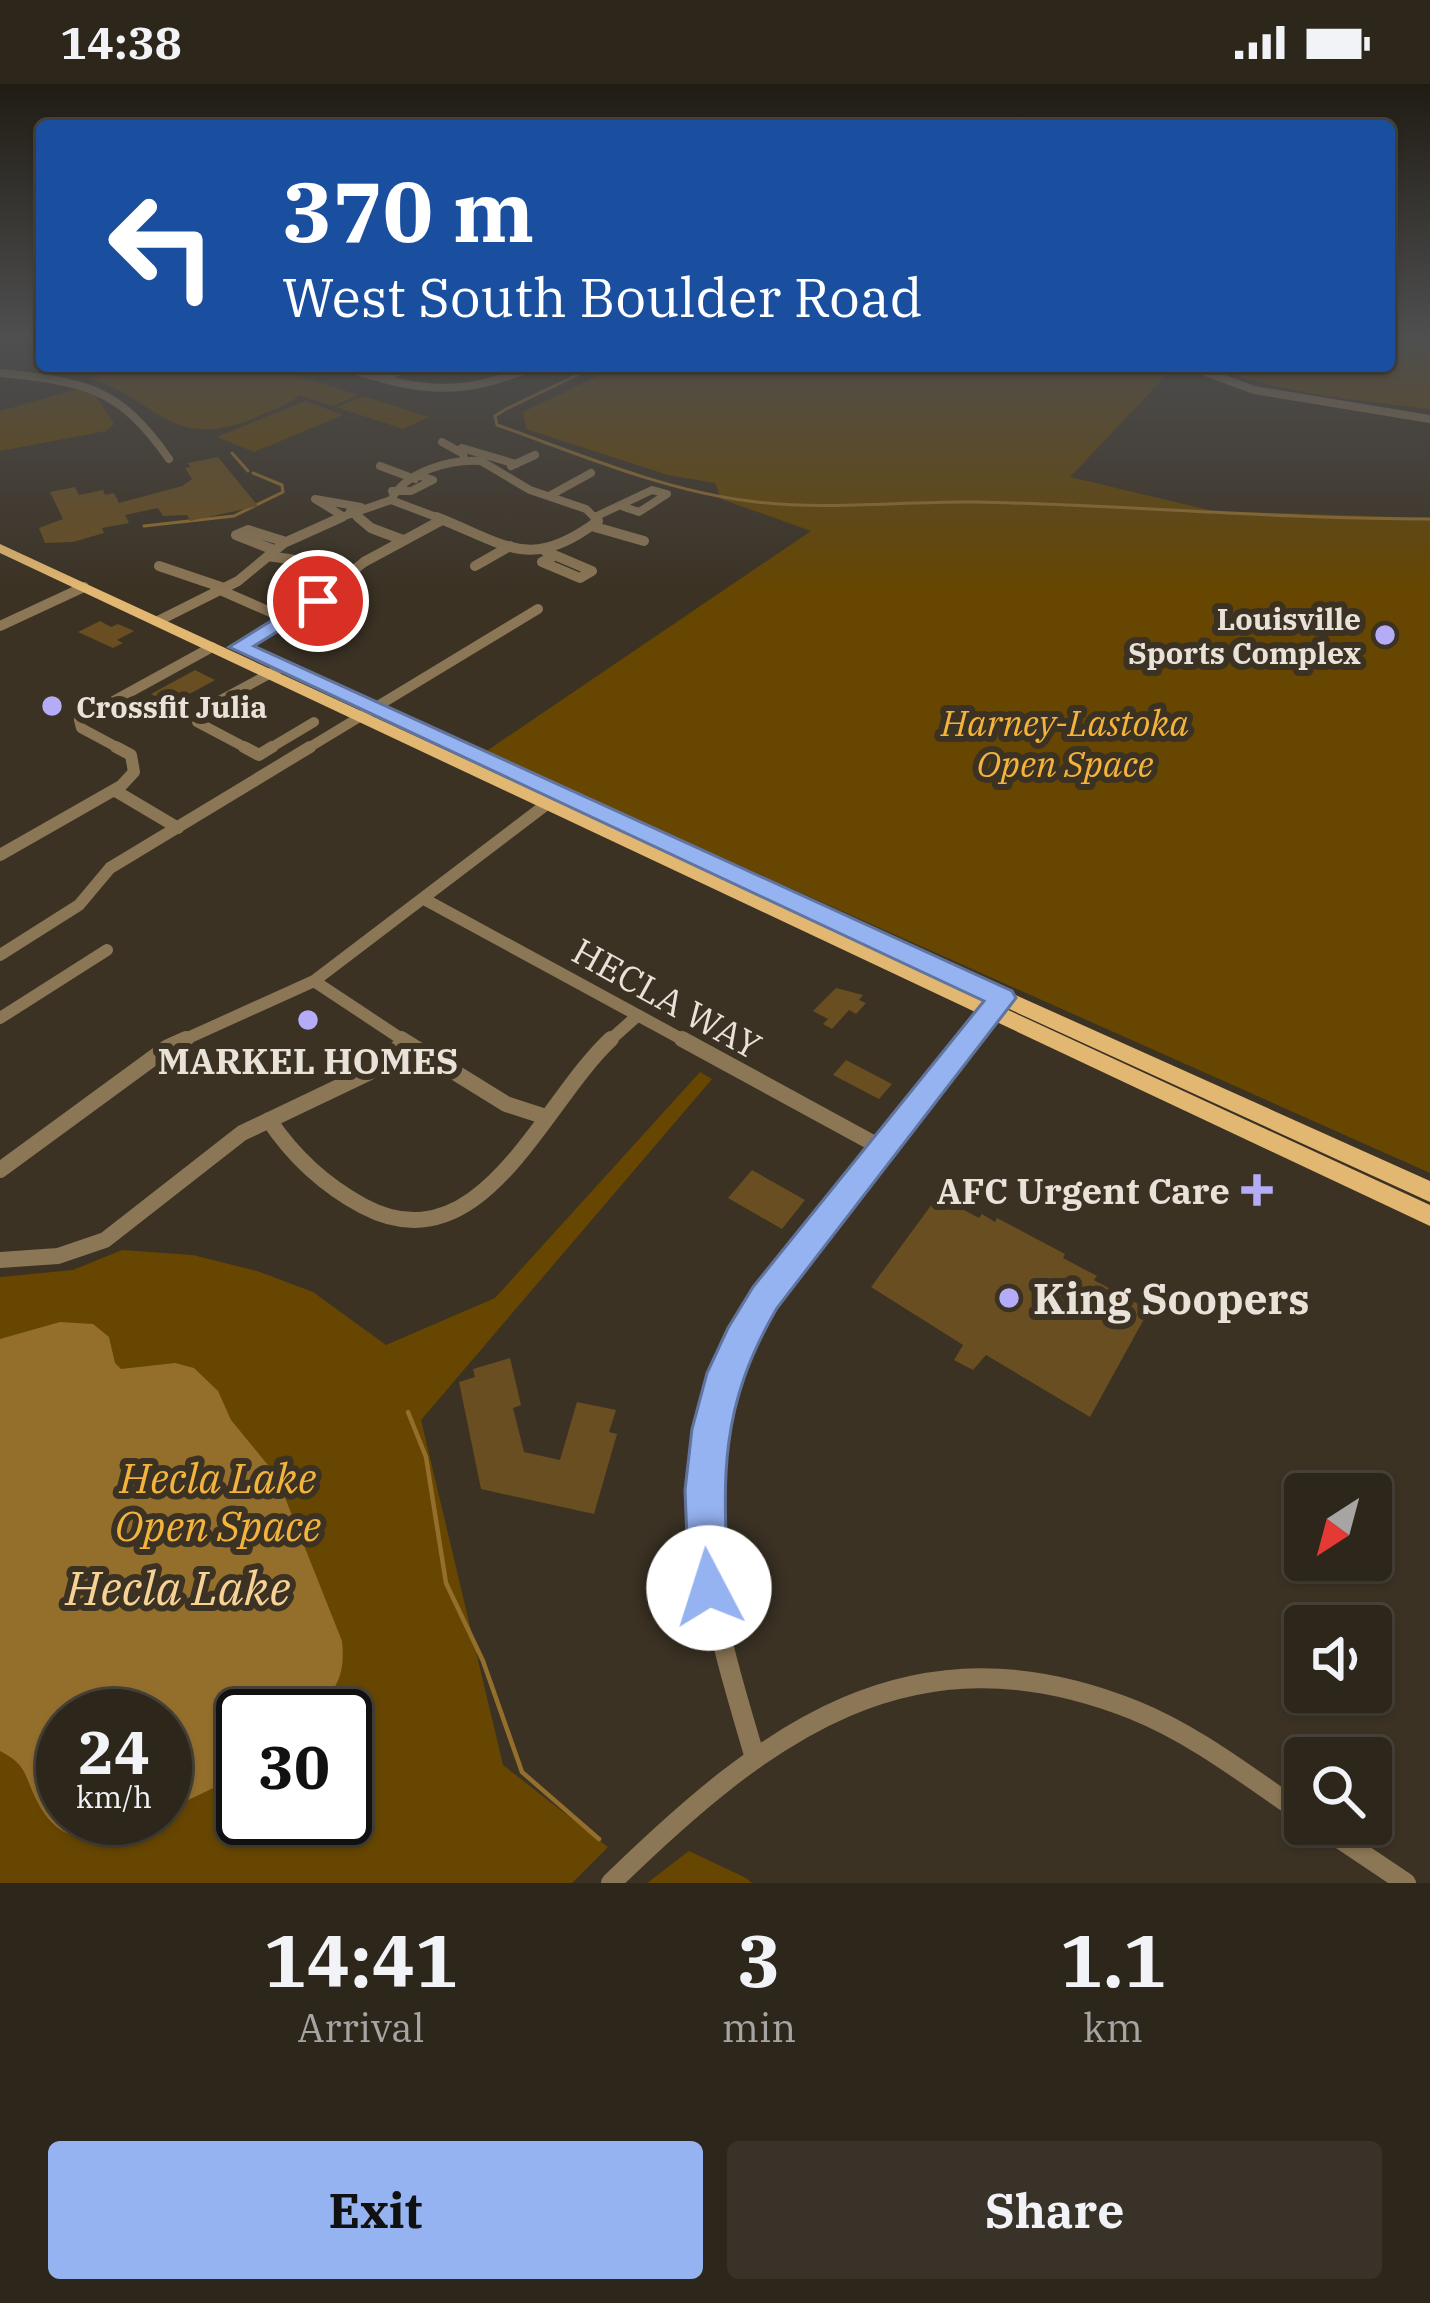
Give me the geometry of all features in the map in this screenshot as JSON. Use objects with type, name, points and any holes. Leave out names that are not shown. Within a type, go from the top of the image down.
[{"type":"main road","points":[[0,538],[164,618],[212,647],[276,670],[998,1004],[1430,1216]]},
{"type":"main road","points":[[0,548],[239,647],[276,670]]},
{"type":"main road","points":[[554,799],[574,815],[1430,1192]]},
{"type":"street","points":[[143,422],[169,459]]},
{"type":"street","points":[[442,442],[518,484],[644,541]]},
{"type":"street","points":[[392,496],[462,453],[516,464]]},
{"type":"street","points":[[500,470],[535,454]]},
{"type":"street","points":[[164,618],[222,589],[286,542],[352,510],[433,480],[380,466]]},
{"type":"street","points":[[549,496],[591,472]]},
{"type":"street","points":[[392,496],[440,521],[510,546],[549,554],[625,507]]},
{"type":"street","points":[[352,510],[371,528],[403,540]]},
{"type":"street","points":[[239,647],[440,521]]},
{"type":"street","points":[[286,542],[248,530],[236,536],[271,553],[316,563],[346,576]]},
{"type":"street","points":[[475,566],[510,546]]},
{"type":"street","points":[[159,566],[323,635]]},
{"type":"street","points":[[0,626],[84,586]]},
{"type":"street","points":[[0,608],[19,618]]},
{"type":"street","points":[[0,955],[79,905],[110,868],[538,609]]},
{"type":"street","points":[[0,855],[114,790],[134,772],[131,755],[81,728],[79,720],[212,647]]},
{"type":"street","points":[[276,670],[210,706],[197,722],[259,755],[314,722]]},
{"type":"street","points":[[114,790],[178,828]]},
{"type":"street","points":[[0,1170],[168,1047],[314,981],[554,799]]},
{"type":"street","points":[[523,822],[574,815]]},
{"type":"street","name":"HECLA WAY","points":[[424,899],[883,1148]]},
{"type":"street","points":[[0,1018],[107,950]]},
{"type":"street","points":[[314,981],[506,1104],[546,1117]]},
{"type":"street","points":[[755,1758],[714,1620],[704,1556],[704,1490],[711,1429],[725,1373],[765,1298],[998,1004]]},
{"type":"street","points":[[269,1120],[293,1157],[362,1208],[399,1220],[436,1220],[472,1205],[496,1184],[580,1070],[637,1016]]},
{"type":"street","points":[[0,1260],[58,1256],[105,1240],[242,1133],[368,1073],[405,1042]]},
{"type":"street","points":[[610,1883],[685,1812],[810,1721],[917,1680],[978,1672],[1036,1677],[1132,1709],[1188,1736],[1284,1801]]},
{"type":"street","points":[[1349,1845],[1406,1883]]},
{"type":"green space","points":[[0,422],[114,424],[106,431],[0,451]]},
{"type":"green space","points":[[173,422],[242,422],[203,429]]},
{"type":"green space","points":[[254,422],[326,422],[254,452],[217,437]]},
{"type":"green space","points":[[382,422],[418,422],[403,429]]},
{"type":"green space","name":"Harney-Lastoka Open Space","points":[[525,422],[1122,422],[1070,477],[1213,511],[1430,518],[1430,1173],[485,752],[811,531],[721,499],[715,483],[668,475],[526,429]]},
{"type":"green space","name":"Hecla Lake Open Space","points":[[700,1072],[712,1079],[421,1420],[503,1765],[608,1847],[572,1883],[0,1883],[0,1277],[73,1270],[122,1250],[193,1255],[313,1292],[386,1345],[495,1298]]},
{"type":"green space","points":[[689,1851],[746,1878],[752,1883],[647,1883]]},
{"type":"water","name":"Hecla Lake","points":[[60,1322],[93,1324],[109,1337],[121,1369],[175,1363],[194,1368],[218,1391],[231,1420],[276,1475],[342,1641],[342,1664],[333,1689],[216,1689],[216,1787],[192,1798],[192,1689],[36,1689],[36,1799],[21,1766],[0,1751],[0,1339]]},
{"type":"building","points":[[218,457],[258,506],[190,521],[187,515],[163,516],[158,508],[125,515],[129,523],[102,528],[104,533],[73,542],[45,543],[39,528],[63,519],[50,492],[75,487],[79,495],[103,490],[105,495],[114,493],[119,503],[182,486],[192,479],[185,468],[190,467],[188,463]]},
{"type":"building","points":[[100,621],[134,631],[117,640],[123,643],[113,648],[78,632]]},
{"type":"building","points":[[195,670],[215,680],[171,704],[151,694]]},
{"type":"building","points":[[836,988],[863,995],[859,1000],[866,1003],[856,1014],[849,1010],[832,1029],[823,1024],[828,1019],[813,1011]]},
{"type":"building","points":[[846,1060],[892,1084],[879,1099],[833,1075]]},
{"type":"building","points":[[752,1170],[805,1200],[782,1229],[728,1198]]},
{"type":"building","name":"King Soopers","points":[[938,1196],[979,1218],[982,1214],[995,1222],[997,1218],[1065,1254],[1063,1258],[1097,1276],[1094,1280],[1149,1310],[1090,1417],[986,1355],[973,1370],[954,1360],[963,1345],[871,1287]]},
{"type":"building","points":[[510,1358],[521,1405],[513,1408],[524,1452],[560,1460],[577,1402],[616,1410],[609,1432],[617,1434],[594,1514],[481,1489],[459,1382],[475,1377],[473,1369]]},
{"type":"waterway","points":[[496,422],[653,480],[777,504],[976,502],[1430,519]]},
{"type":"waterway","points":[[232,453],[248,471]]},
{"type":"waterway","points":[[144,526],[234,516],[283,492],[282,485],[253,473]]},
{"type":"waterway","points":[[408,1412],[426,1457],[446,1583],[483,1661],[522,1772],[599,1839]]},
{"type":"place","name":"Louisville Sports Complex","points":[[1385,635]]},
{"type":"place","name":"Crossfit Julia","points":[[52,706]]},
{"type":"place","name":"MARKEL HOMES","points":[[308,1020]]},
{"type":"place","name":"AFC Urgent Care","points":[[1257,1190]]},
{"type":"place","name":"King Soopers","points":[[1009,1298]]},
{"type":"route","points":[[318,601],[239,647],[1002,998],[765,1298],[740,1339],[725,1373],[711,1429],[704,1490],[709,1588]]}]
